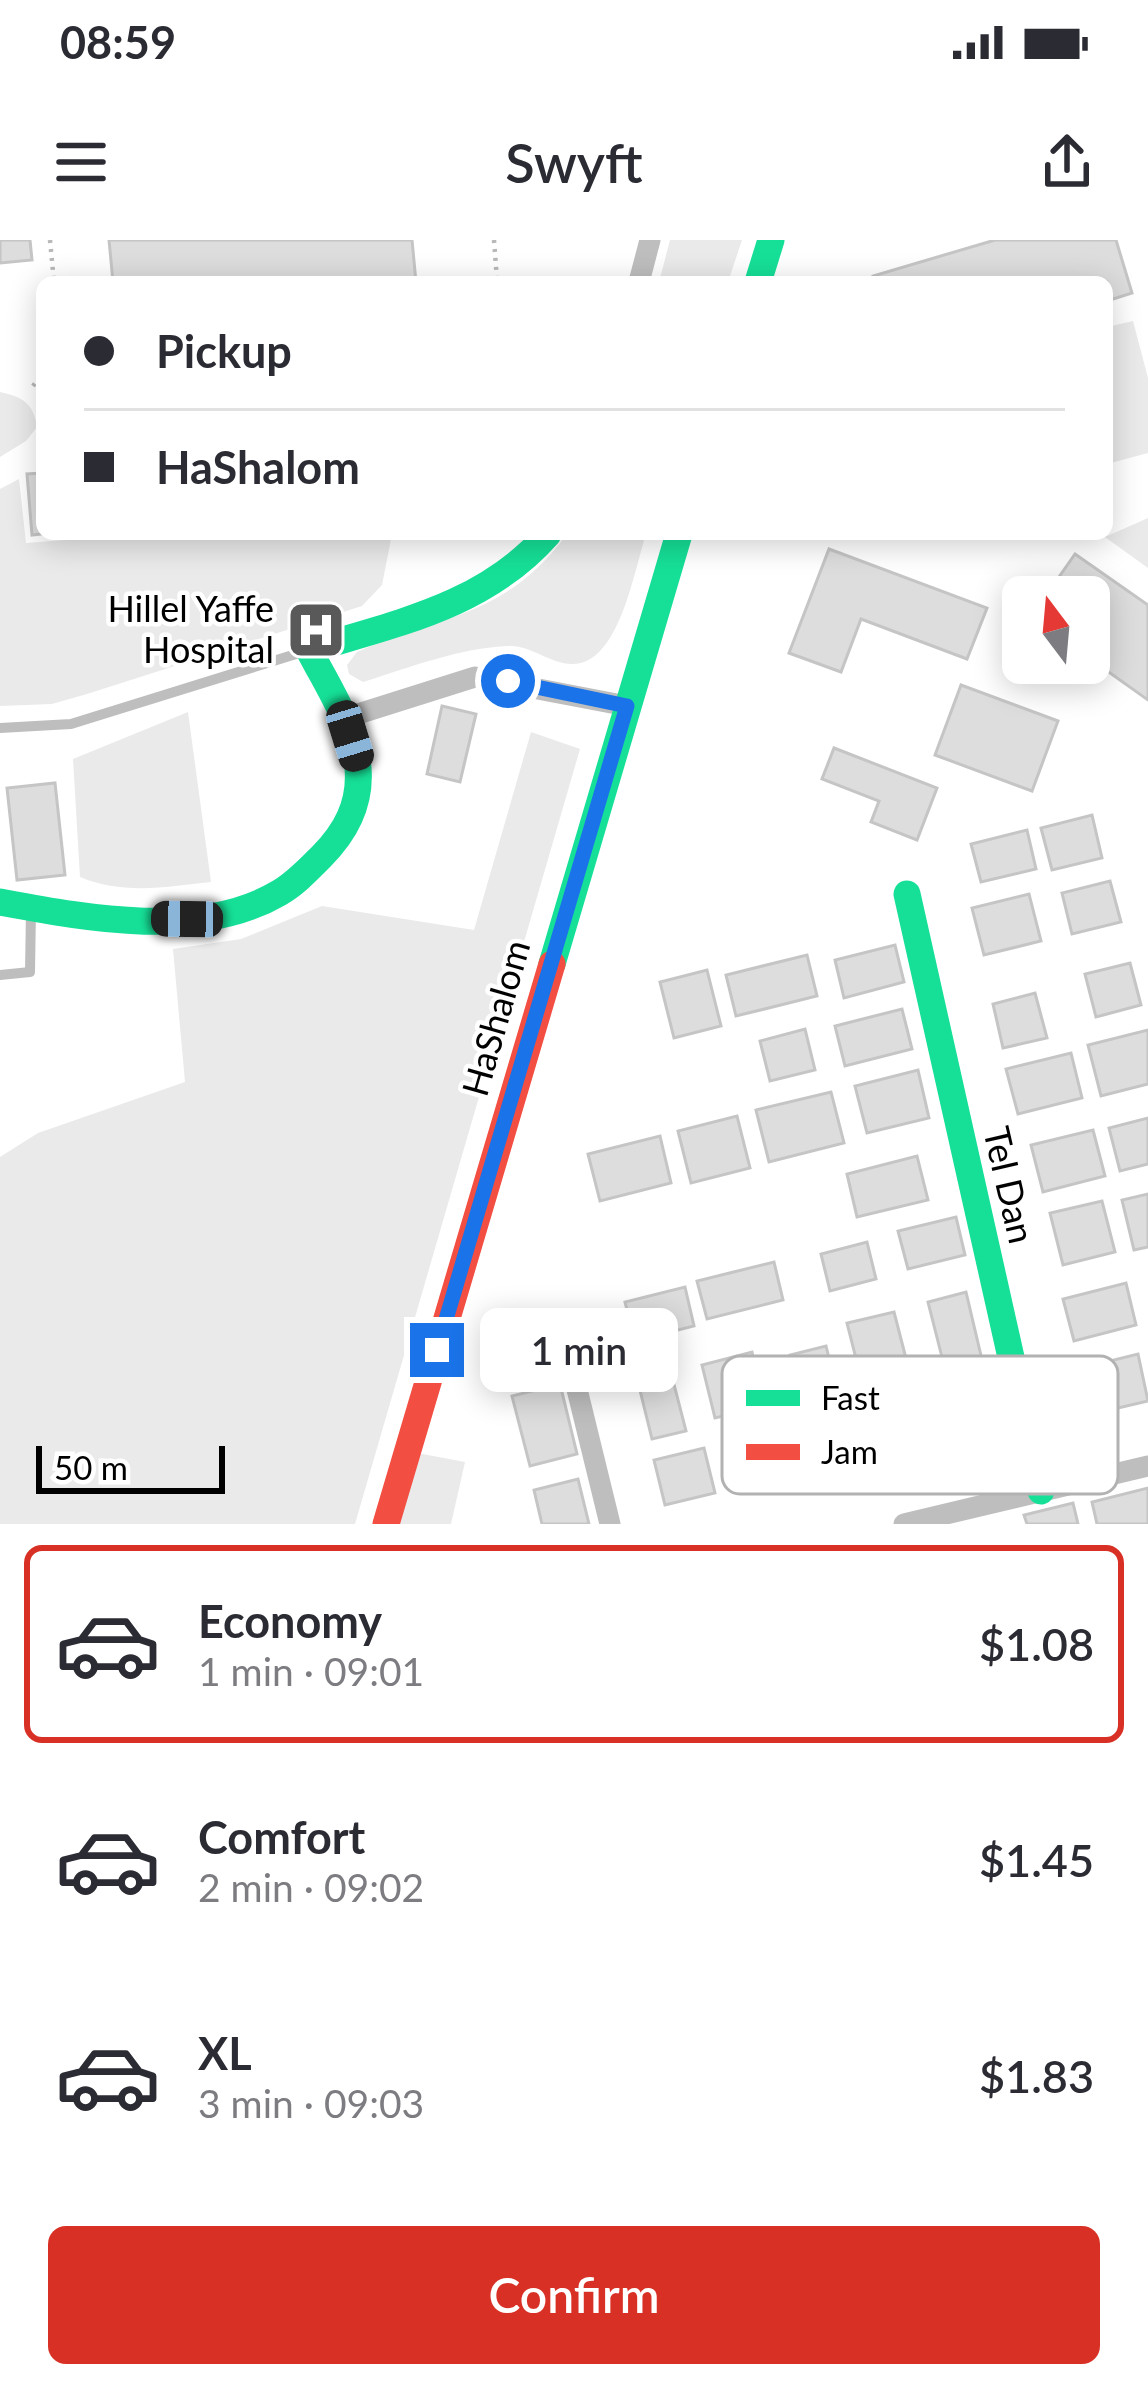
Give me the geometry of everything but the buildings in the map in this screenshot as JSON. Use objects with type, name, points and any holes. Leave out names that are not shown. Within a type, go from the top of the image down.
[{"type":"street","points":[[641,276],[650,240]]},
{"type":"street","points":[[760,276],[772,240]]},
{"type":"street","points":[[0,902],[61,914],[187,919],[276,896],[350,825],[358,801],[358,764],[309,650],[462,600],[495,583],[542,540]]},
{"type":"street","name":"HaShalom","points":[[386,1524],[677,540]]},
{"type":"street","points":[[342,719],[475,677],[627,706]]},
{"type":"street","name":"Tel Dan","points":[[907,894],[1011,1356]]},
{"type":"street","points":[[561,1324],[610,1524]]},
{"type":"street","points":[[1118,1473],[1148,1466]]},
{"type":"street","points":[[904,1524],[1029,1494]]},
{"type":"lane","points":[[0,728],[71,724],[309,650]]},
{"type":"lane","points":[[0,975],[30,972],[31,908]]},
{"type":"path","points":[[50,240],[53,276]]},
{"type":"path","points":[[494,240],[497,276]]},
{"type":"path","points":[[33,386],[36,382]]},
{"type":"shaded area","points":[[670,240],[742,240],[730,276],[661,276]]},
{"type":"shaded area","points":[[1133,321],[1148,378],[1148,453],[1113,462],[1113,326]]},
{"type":"shaded area","points":[[0,392],[26,402],[36,428],[26,441],[0,457]]},
{"type":"shaded area","points":[[19,479],[26,543],[391,540],[382,585],[362,606],[52,704],[0,706],[0,489]]},
{"type":"shaded area","points":[[1148,518],[1148,568],[1109,540],[1113,533]]},
{"type":"shaded area","points":[[562,540],[644,540],[613,633],[588,660],[564,663],[509,646],[453,654],[363,682],[349,674],[347,665],[357,652],[496,598],[544,562]]},
{"type":"shaded area","points":[[188,712],[211,882],[128,888],[80,877],[73,759]]},
{"type":"shaded area","points":[[531,732],[580,749],[355,1524],[0,1524],[0,1157],[38,1133],[185,1082],[173,949],[241,939],[322,906],[474,930]]},
{"type":"shaded area","points":[[412,1452],[465,1462],[451,1524],[390,1524]]},
{"type":"traffic: fast","points":[[760,276],[771,240]]},
{"type":"traffic: fast","points":[[0,902],[105,919],[178,921],[248,908],[285,889],[338,838],[350,817],[358,781],[356,752],[346,722],[309,650],[407,620],[468,595],[523,559],[542,540]]},
{"type":"traffic: fast","points":[[552,964],[677,540]]},
{"type":"traffic: fast","points":[[907,894],[1011,1356]]},
{"type":"traffic: jam","points":[[386,1524],[552,964]]},
{"type":"place","name":"Hillel Yaffe Hospital","points":[[316,630]]},
{"type":"route","points":[[437,1350],[627,706],[508,681]]}]
